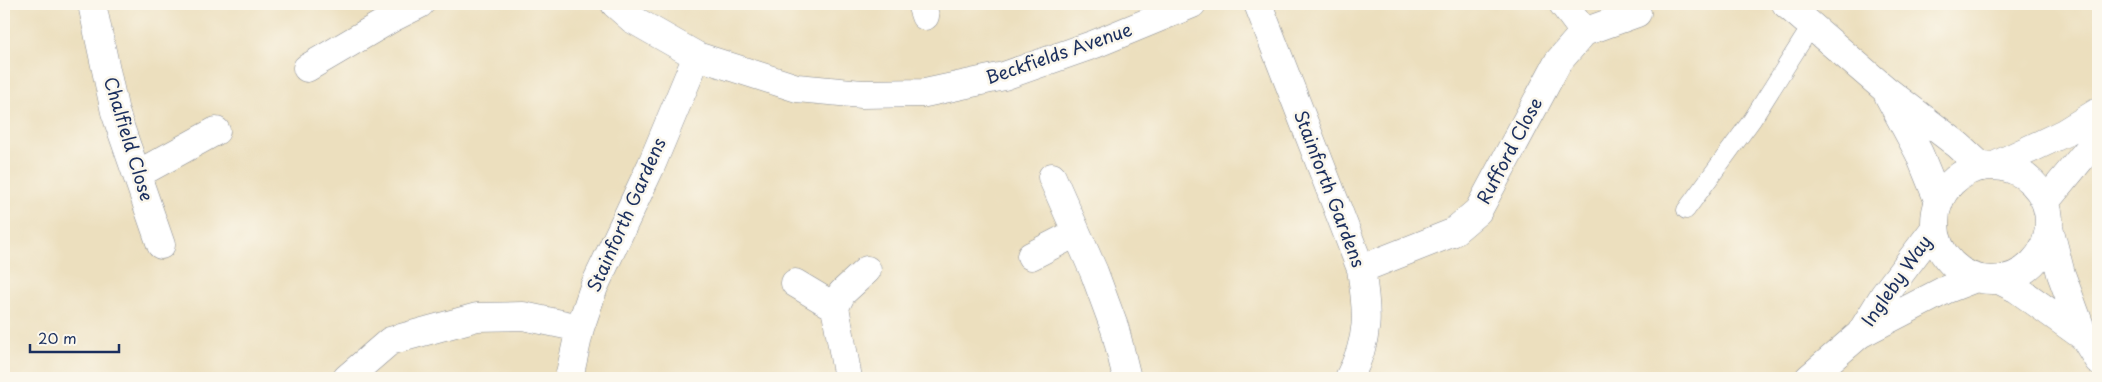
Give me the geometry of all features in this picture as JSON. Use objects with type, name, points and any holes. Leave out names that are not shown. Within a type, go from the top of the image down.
[{"type":"street","name":"Chalfield Close","points":[[92,4],[115,112],[161,245]]},
{"type":"street","points":[[307,68],[390,11],[420,4]]},
{"type":"street","name":"Beckfields Avenue","points":[[615,4],[632,19],[697,56],[797,88],[862,94],[925,93],[1004,76],[1095,44],[1192,4]]},
{"type":"street","name":"Stainforth Gardens","points":[[1258,4],[1361,269],[1365,297],[1366,328],[1360,356],[1349,378]]},
{"type":"street","points":[[1563,4],[1584,32]]},
{"type":"street","points":[[1786,4],[1885,89],[1988,166],[2016,171],[2033,184],[2047,214],[2061,274],[2084,337],[2098,360]]},
{"type":"street","name":"Rufford Close","points":[[1361,269],[1452,233],[1478,211],[1558,62],[1584,32],[1637,13]]},
{"type":"street","name":"Stainforth Gardens","points":[[569,378],[580,328],[594,287],[651,166],[697,56]]},
{"type":"street","points":[[1885,89],[1919,153],[1939,202]]},
{"type":"street","points":[[2084,337],[2025,294],[1956,268],[1941,250],[1934,228],[1939,202],[1949,185],[1964,173],[1988,166],[2064,133],[2098,112]]},
{"type":"street","points":[[138,174],[216,131]]},
{"type":"street","points":[[1987,279],[2018,274],[2033,262],[2044,246],[2047,214],[2098,138]]},
{"type":"street","points":[[1052,177],[1094,272],[1116,330],[1127,378]]},
{"type":"street","name":"Ingleby Way","points":[[1860,334],[1884,295],[1934,228]]},
{"type":"street","points":[[1031,256],[1076,233]]},
{"type":"street","points":[[848,378],[835,307],[842,293],[867,270]]},
{"type":"street","name":"Ingleby Way","points":[[1809,378],[1860,334],[1944,290],[1987,279]]},
{"type":"street","points":[[795,283],[835,307]]},
{"type":"street","points":[[347,378],[390,341],[476,317],[523,316],[580,328]]},
{"type":"lane","points":[[1686,210],[1752,120],[1812,25]]}]
